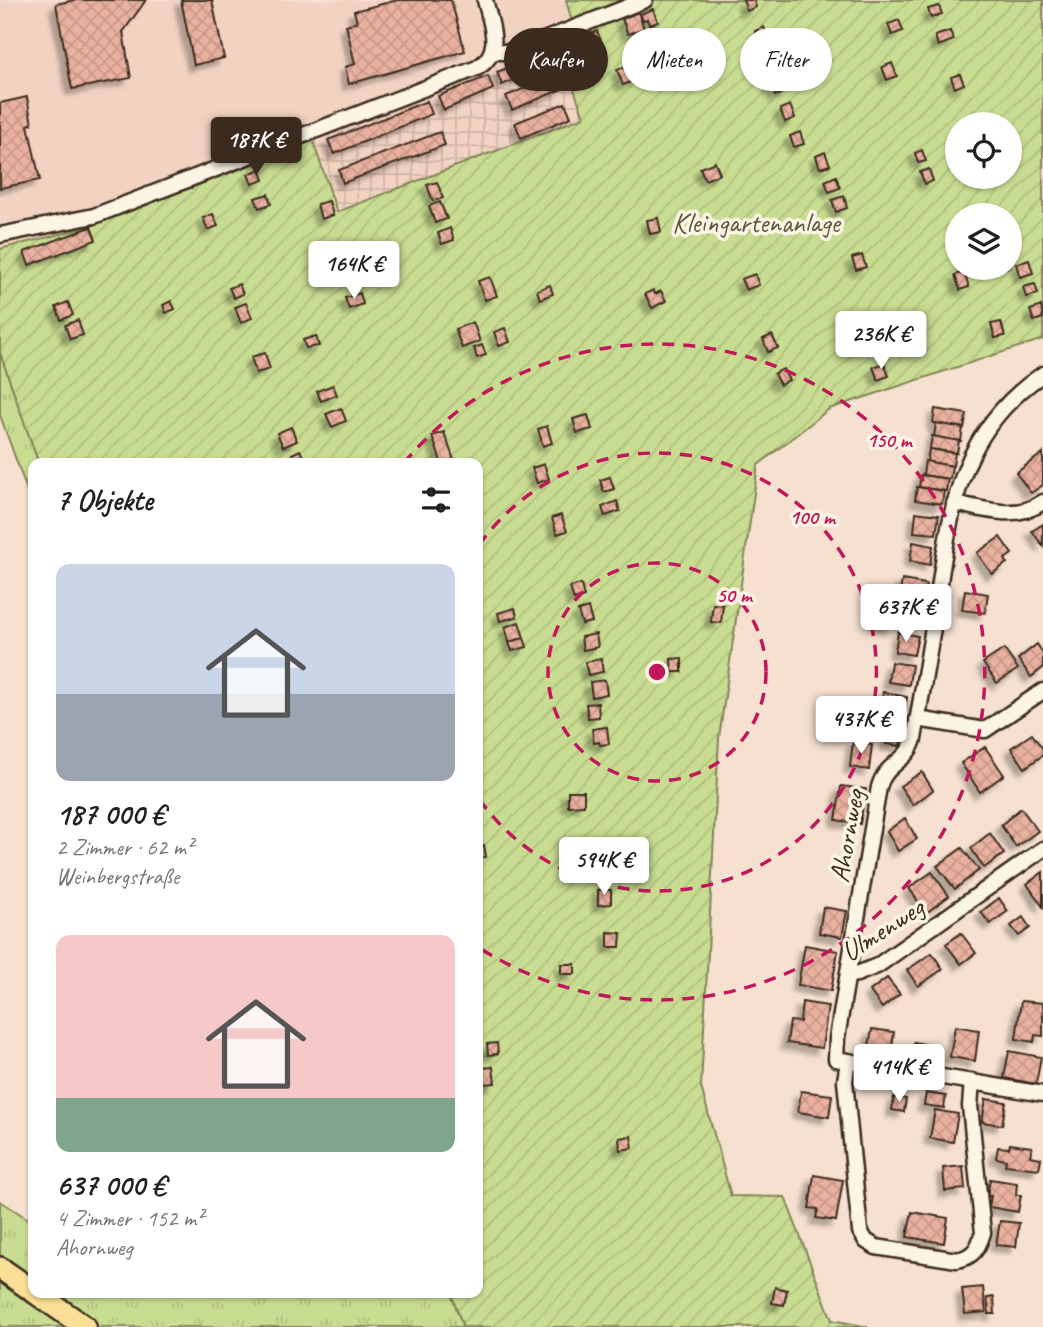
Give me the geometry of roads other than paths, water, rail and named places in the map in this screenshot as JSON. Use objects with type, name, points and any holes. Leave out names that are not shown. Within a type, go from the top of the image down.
[{"type":"main road","points":[[0,1269],[28,1287]]},
{"type":"main road","points":[[44,1298],[85,1327]]},
{"type":"street","points":[[0,235],[94,216],[477,68],[484,64],[492,52],[495,38],[485,0]]},
{"type":"street","points":[[492,52],[513,52],[645,0]]},
{"type":"street","name":"Ahornweg","points":[[848,975],[879,787],[887,769],[903,758],[912,746],[960,480],[982,435],[1007,404],[1043,374]]},
{"type":"street","points":[[954,503],[1013,513],[1032,509],[1043,502]]},
{"type":"street","points":[[918,719],[985,730],[1043,691]]},
{"type":"street","name":"Ulmenweg","points":[[848,1061],[836,1059],[848,975],[877,966],[1043,849]]},
{"type":"street","points":[[972,1081],[970,1106],[983,1233],[974,1253],[957,1260],[876,1247],[866,1241],[860,1231],[845,1081],[848,1061],[972,1081],[1043,1094]]},
{"type":"park label","name":"Kleingartenanlage","points":[[756,222]]}]
